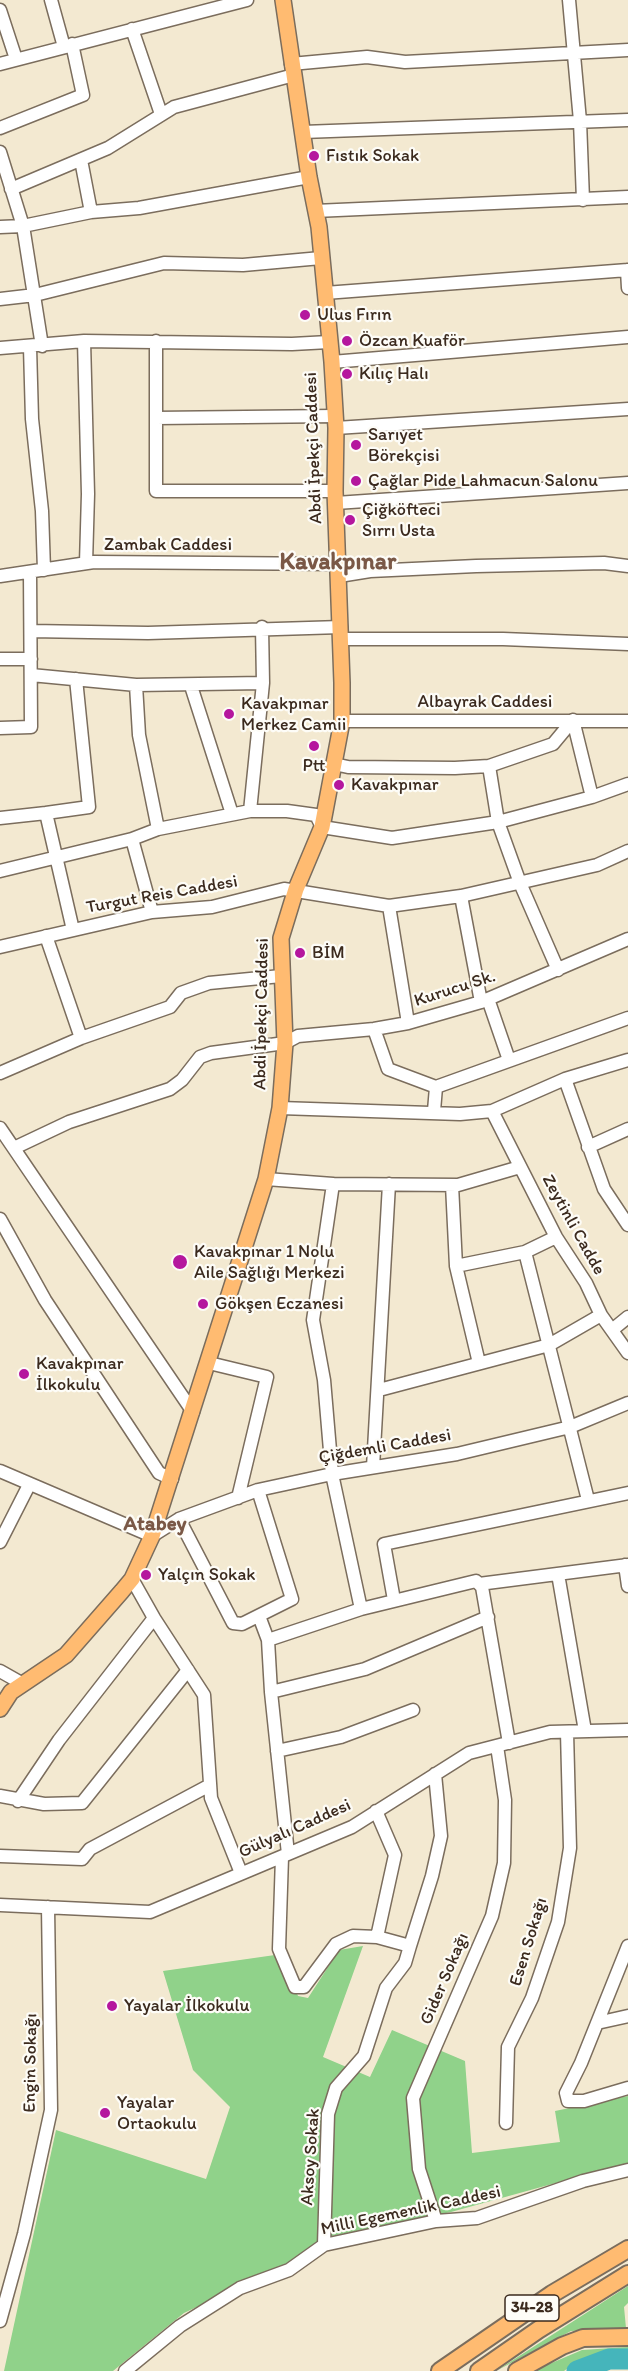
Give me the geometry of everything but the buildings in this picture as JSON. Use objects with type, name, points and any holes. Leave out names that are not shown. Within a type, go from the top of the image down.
[{"type":"highway","name":"34-28","points":[[440,2371],[552,2294],[628,2249]]},
{"type":"highway","name":"34-28","points":[[478,2371],[538,2330],[628,2274]]},
{"type":"highway","points":[[517,2371],[562,2346],[583,2338],[628,2337]]},
{"type":"main road","name":"Abdi İpekçi Caddesi","points":[[0,1708],[11,1692],[66,1655],[132,1579],[152,1536],[209,1363],[266,1179],[280,1107],[285,1043],[281,938],[296,889],[322,827],[342,721],[342,633],[335,497],[332,362],[315,211],[283,0]]},
{"type":"street","points":[[0,128],[82,95],[68,45],[51,0]]},
{"type":"street","points":[[187,0],[190,13]]},
{"type":"street","points":[[0,64],[247,0]]},
{"type":"street","points":[[569,0],[580,121],[583,200]]},
{"type":"street","points":[[0,10],[16,59]]},
{"type":"street","points":[[132,29],[161,114]]},
{"type":"street","points":[[11,189],[108,148],[174,107],[293,70],[367,57],[405,62],[628,50]]},
{"type":"street","points":[[303,132],[628,120]]},
{"type":"street","points":[[0,152],[23,226],[36,295],[32,420],[42,511],[44,570]]},
{"type":"street","points":[[81,160],[91,212]]},
{"type":"street","points":[[0,227],[23,226],[91,212],[139,208],[309,177]]},
{"type":"street","points":[[315,211],[628,197]]},
{"type":"street","points":[[0,299],[36,295],[164,263],[243,265],[321,258]]},
{"type":"street","points":[[325,293],[627,270],[628,288]]},
{"type":"street","points":[[332,362],[628,337]]},
{"type":"street","points":[[0,348],[84,341],[248,344],[329,342]]},
{"type":"street","points":[[84,341],[88,494],[86,564]]},
{"type":"street","points":[[156,341],[156,491],[335,497],[628,483]]},
{"type":"street","points":[[156,418],[335,422],[628,409]]},
{"type":"street","name":"Zambak Caddesi","points":[[0,576],[86,564],[370,571],[604,563],[628,566]]},
{"type":"street","points":[[0,728],[32,727],[30,572]]},
{"type":"street","points":[[31,631],[148,633],[262,627],[342,633],[628,644]]},
{"type":"street","points":[[250,811],[262,683],[262,627]]},
{"type":"street","points":[[0,659],[31,659]]},
{"type":"street","points":[[31,675],[136,685],[191,686],[262,683]]},
{"type":"street","points":[[0,818],[89,807],[76,679]]},
{"type":"street","points":[[136,685],[139,735],[158,829]]},
{"type":"street","points":[[191,686],[232,814]]},
{"type":"street","points":[[334,764],[443,768],[489,766],[553,744],[573,720]]},
{"type":"street","points":[[573,720],[592,797]]},
{"type":"street","name":"Albayrak Caddesi","points":[[342,721],[628,721]]},
{"type":"street","points":[[489,766],[498,822],[520,883],[558,970]]},
{"type":"street","points":[[0,871],[132,839],[158,829],[250,811],[316,814],[322,827],[392,838],[498,822],[592,797],[628,784]]},
{"type":"street","points":[[46,813],[73,930]]},
{"type":"street","points":[[132,839],[152,912]]},
{"type":"street","name":"Turgut Reis Caddesi","points":[[0,947],[152,912],[212,908],[284,889],[296,889],[389,906],[461,896],[597,865],[628,851]]},
{"type":"street","points":[[461,896],[484,1001],[509,1060]]},
{"type":"street","points":[[389,906],[408,1023]]},
{"type":"street","points":[[46,936],[81,1038]]},
{"type":"street","name":"Kurucu Sk.","points":[[14,1148],[69,1122],[170,1089],[182,1080],[200,1057],[285,1043],[298,1036],[374,1029],[408,1023],[484,1001],[628,939]]},
{"type":"street","points":[[0,1073],[81,1038],[170,1007],[181,993],[209,983],[281,976]]},
{"type":"street","points":[[374,1029],[388,1069],[436,1087],[628,1018]]},
{"type":"street","points":[[280,1107],[434,1111],[460,1114],[492,1111],[565,1079],[628,1060]]},
{"type":"street","points":[[565,1079],[604,1189],[628,1226]]},
{"type":"street","points":[[434,1111],[436,1087]]},
{"type":"street","name":"Zeytinli Cadde","points":[[492,1111],[556,1237],[586,1283],[601,1315],[628,1353]]},
{"type":"street","points":[[0,1128],[193,1412]]},
{"type":"street","points":[[588,1147],[628,1130]]},
{"type":"street","points":[[266,1179],[333,1184],[452,1185],[520,1167]]},
{"type":"street","points":[[333,1184],[313,1320],[324,1380],[332,1474],[361,1610]]},
{"type":"street","points":[[373,1467],[389,1184]]},
{"type":"street","points":[[452,1185],[456,1266],[479,1363]]},
{"type":"street","points":[[0,1219],[45,1299],[159,1473],[172,1479]]},
{"type":"street","points":[[456,1266],[525,1252],[556,1237]]},
{"type":"street","points":[[525,1252],[588,1500]]},
{"type":"street","points":[[379,1390],[549,1345],[601,1315]]},
{"type":"street","points":[[612,1330],[628,1317]]},
{"type":"street","points":[[209,1363],[267,1377],[238,1498]]},
{"type":"street","name":"Çiğdemli Caddesi","points":[[152,1536],[179,1519],[258,1490],[332,1474],[458,1454],[570,1427],[628,1403]]},
{"type":"street","points":[[0,1472],[152,1536]]},
{"type":"street","points":[[0,1542],[28,1485]]},
{"type":"street","points":[[179,1519],[233,1623],[242,1624],[292,1599],[258,1490]]},
{"type":"street","points":[[394,1600],[384,1544],[628,1493]]},
{"type":"street","points":[[268,1640],[394,1600],[476,1581],[481,1586],[626,1565],[628,1586]]},
{"type":"street","points":[[558,1574],[585,1731]]},
{"type":"street","points":[[132,1579],[154,1618],[204,1695],[211,1798],[242,1873]]},
{"type":"street","name":"Gider Sokağı","points":[[436,2221],[419,2169],[413,2098],[492,1916],[504,1863],[503,1745],[488,1617],[481,1586]]},
{"type":"street","points":[[259,1616],[268,1640],[285,1856],[279,1950],[295,1987],[304,1987],[336,1944],[353,1936],[377,1937],[410,1946]]},
{"type":"street","points":[[271,1692],[365,1669],[488,1617]]},
{"type":"street","points":[[18,1801],[59,1740],[154,1618]]},
{"type":"street","points":[[0,1796],[18,1801],[82,1803],[188,1670]]},
{"type":"street","points":[[0,1671],[23,1684]]},
{"type":"street","points":[[277,1751],[341,1737],[413,1710]]},
{"type":"street","name":"Gülyalı Caddesi","points":[[0,1905],[150,1912],[352,1827],[469,1754],[550,1732],[628,1730]]},
{"type":"street","name":"Esen Sokağı","points":[[506,2122],[508,2047],[532,1998],[558,1922],[570,1848],[567,1732]]},
{"type":"street","name":"Aksoy Sokak","points":[[324,2245],[328,2114],[336,2088],[364,2056],[386,1988],[405,1963],[432,1876],[441,1836],[435,1774]]},
{"type":"street","points":[[0,1856],[82,1859],[90,1850],[210,1785]]},
{"type":"street","points":[[376,1811],[395,1855],[377,1937]]},
{"type":"street","name":"Engin Sokağı","points":[[0,2321],[24,2234],[51,2110],[48,1907]]},
{"type":"street","points":[[628,1946],[566,2093],[568,2101],[584,2101],[628,2088]]},
{"type":"street","points":[[597,2023],[628,2016]]},
{"type":"street","name":"Milli Egemenlik Caddesi","points":[[125,2371],[180,2326],[240,2288],[289,2270],[324,2245],[436,2221],[477,2218],[583,2181],[628,2170]]},
{"type":"green space","points":[[363,1946],[323,2057],[370,2077],[392,2030],[465,2061],[472,2153],[560,2142],[555,2111],[628,2096],[628,2163],[451,2212],[332,2236],[285,2265],[184,2313],[113,2371],[4,2371],[56,2130],[206,2179],[230,2107],[193,2070],[163,1971],[282,1954],[298,1996],[308,1998],[339,1950]]},
{"type":"green space","points":[[628,2286],[628,2303],[624,2307],[626,2328],[571,2331],[496,2371]]},
{"type":"green space","points":[[628,2347],[628,2352],[606,2351],[575,2363],[564,2371],[533,2371],[582,2350]]},
{"type":"waterway","points":[[577,2371],[609,2359],[628,2359]]},
{"type":"place","name":"Fıstık Sokak","points":[[314,156]]},
{"type":"place","name":"Ulus Fırın","points":[[305,315]]},
{"type":"place","name":"Özcan Kuaför","points":[[347,341]]},
{"type":"place","name":"Kılıç Halı","points":[[347,374]]},
{"type":"place","name":"Sarıyet Börekçisi","points":[[356,445]]},
{"type":"place","name":"Çağlar Pide Lahmacun Salonu","points":[[356,481]]},
{"type":"place","name":"Çiğköfteci Sırrı Usta","points":[[350,520]]},
{"type":"place","name":"Kavakpınar Merkez Camii","points":[[229,714]]},
{"type":"place","name":"Ptt","points":[[314,746]]},
{"type":"place","name":"Kavakpınar","points":[[339,785]]},
{"type":"place","name":"BİM","points":[[300,953]]},
{"type":"place","name":"Kavakpınar 1 Nolu Aile Sağlığı Merkezi","points":[[180,1262]]},
{"type":"place","name":"Gökşen Eczanesi","points":[[203,1304]]},
{"type":"place","name":"Kavakpınar İlkokulu","points":[[24,1374]]},
{"type":"place","name":"Yalçın Sokak","points":[[146,1575]]},
{"type":"place","name":"Yayalar İlkokulu","points":[[112,2006]]},
{"type":"place","name":"Yayalar Ortaokulu","points":[[105,2113]]},
{"type":"district","name":"Kavakpınar","points":[[338,563]]},
{"type":"district","name":"Atabey","points":[[155,1525]]}]
